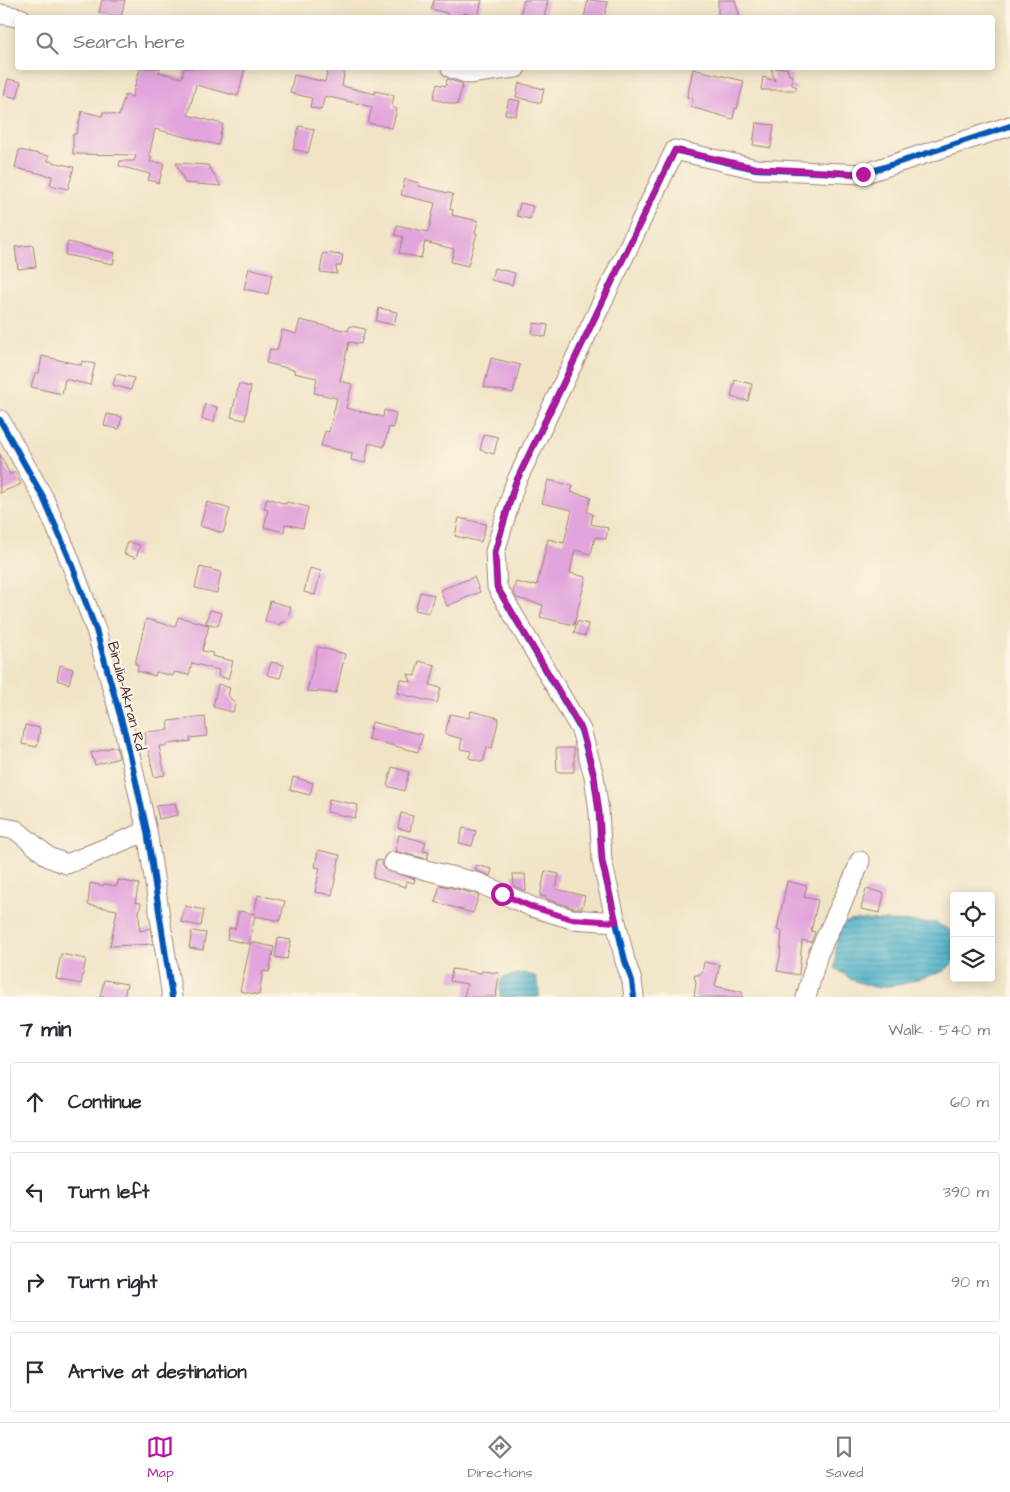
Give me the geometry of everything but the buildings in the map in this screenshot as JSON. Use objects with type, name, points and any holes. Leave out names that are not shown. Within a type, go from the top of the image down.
[{"type":"street","points":[[0,14],[15,17]]},
{"type":"street","points":[[457,70],[469,74],[500,70]]},
{"type":"street","points":[[634,997],[632,981],[624,961],[602,861],[599,812],[594,776],[582,730],[497,587],[495,552],[515,484],[675,150],[756,168],[863,174],[1010,126]]},
{"type":"street","name":"Birulia-Akran Rd","points":[[0,420],[43,497],[68,555],[96,630],[125,733],[147,831],[172,997]]},
{"type":"street","points":[[0,827],[16,830],[50,858],[67,864],[147,831]]},
{"type":"street","points":[[806,997],[818,954],[851,885],[860,861]]},
{"type":"street","points":[[393,862],[479,883],[532,907],[572,919],[616,922]]},
{"type":"water","points":[[850,921],[936,923],[950,930],[950,966],[944,971],[903,984],[877,988],[852,980],[835,968],[836,942],[843,925]]},
{"type":"water","points":[[523,973],[535,976],[539,988],[539,997],[500,997],[500,982],[503,977]]},
{"type":"cycle path","points":[[634,997],[632,981],[625,961],[602,861],[599,812],[594,776],[581,730],[497,587],[495,552],[515,484],[675,150],[756,169],[863,174],[1010,126]]},
{"type":"cycle path","points":[[0,420],[43,497],[68,555],[96,630],[125,733],[147,831],[172,997]]},
{"type":"route","points":[[502,894],[532,907],[572,919],[616,922],[602,861],[599,812],[594,776],[582,730],[497,587],[495,552],[515,484],[675,150],[756,168],[863,174]]}]
